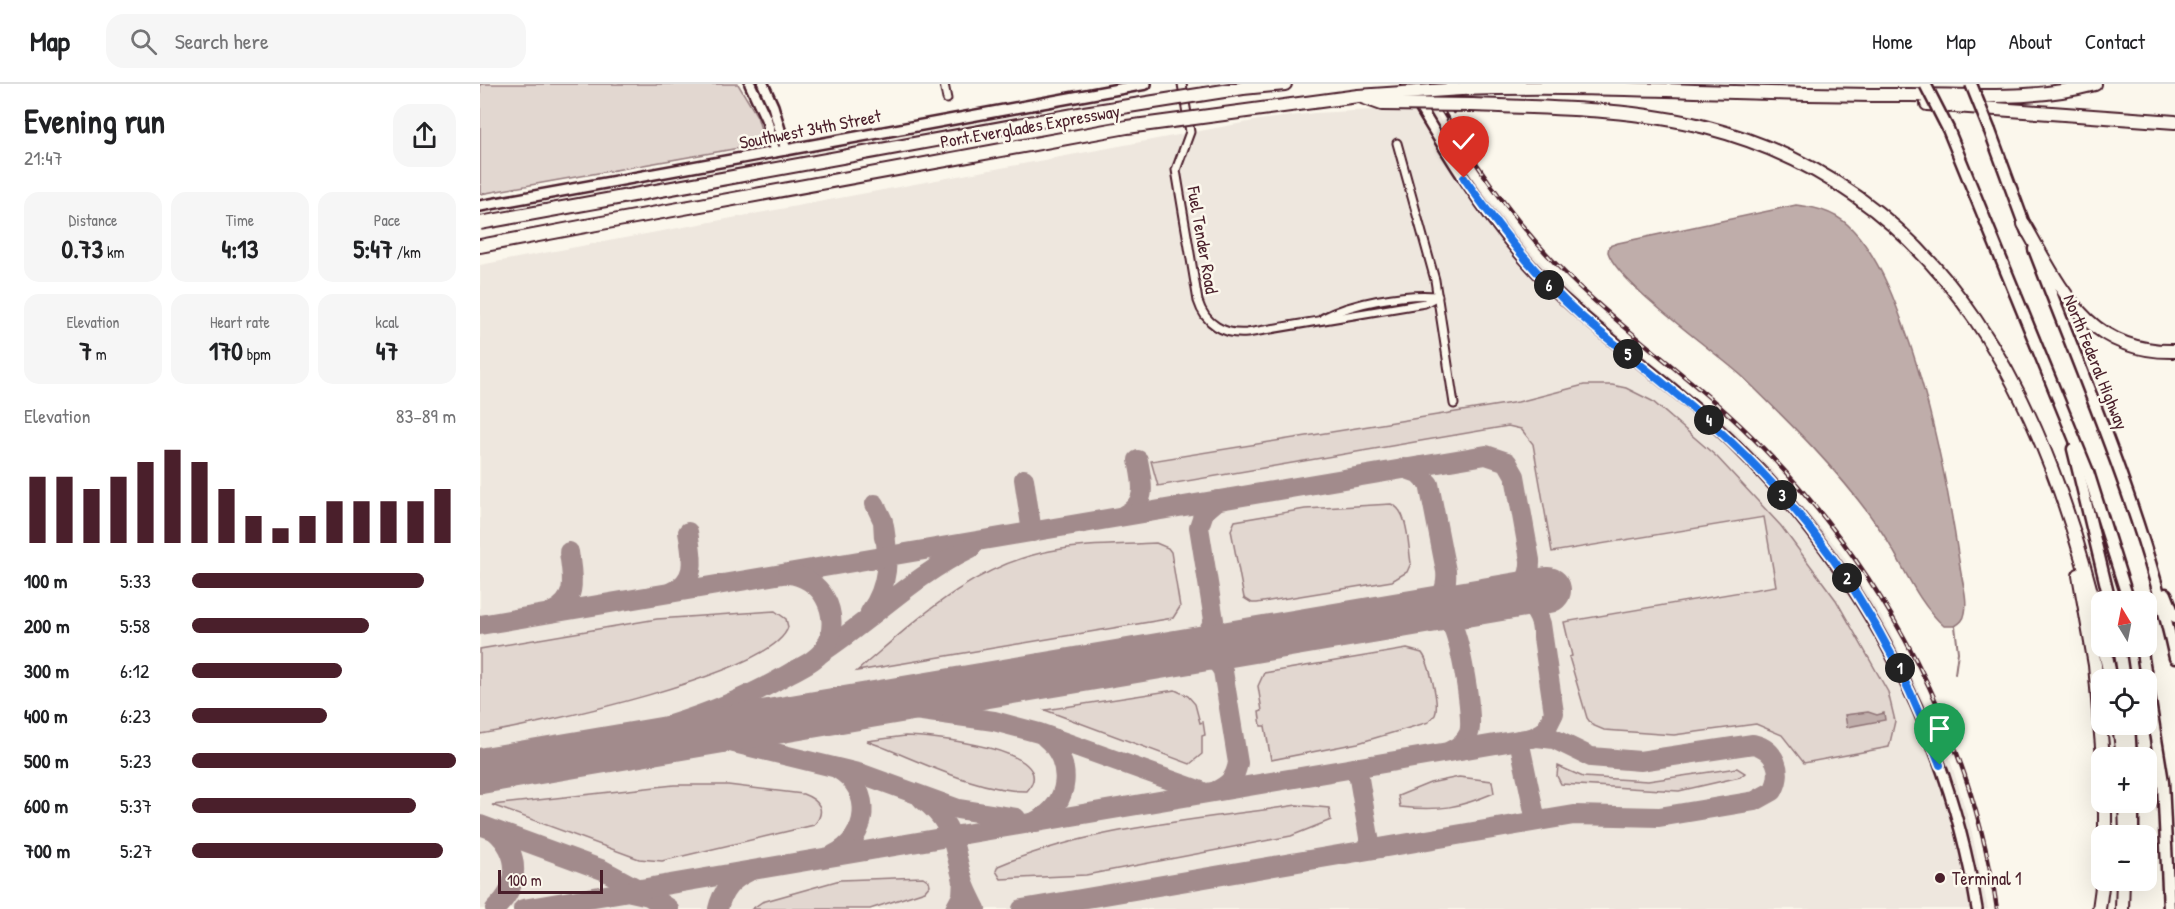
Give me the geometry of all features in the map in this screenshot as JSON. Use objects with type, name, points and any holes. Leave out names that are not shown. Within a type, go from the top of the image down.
[{"type":"highway","points":[[1242,88],[1264,84]]},
{"type":"highway","name":"Port Everglades Expressway","points":[[480,223],[1104,110],[1242,88],[1285,84]]},
{"type":"highway","name":"Port Everglades Expressway","points":[[480,246],[1127,127],[1358,96],[1461,89],[1593,86],[1848,96],[2022,97],[2095,84]]},
{"type":"highway","points":[[1358,96],[1382,104],[1472,105],[1626,114],[1704,127],[1780,153],[1850,191],[1892,223],[1924,254],[1948,280],[1980,324],[2019,394],[2068,518],[2091,597]]},
{"type":"highway","points":[[1848,96],[2175,122]]},
{"type":"highway","points":[[2024,224],[2068,299],[2080,315],[2097,330],[2134,347],[2153,351],[2175,351]]},
{"type":"highway","points":[[2068,518],[2095,665],[2102,747]]},
{"type":"highway","points":[[2100,909],[2102,891]]},
{"type":"highway","points":[[2122,909],[2123,891]]},
{"type":"main road","points":[[1925,84],[1948,129]]},
{"type":"main road","points":[[1930,84],[2092,483],[2126,591]]},
{"type":"main road","name":"North Federal Highway","points":[[1971,84],[2122,472],[2150,558],[2175,658]]},
{"type":"main road","points":[[2066,422],[2107,591]]},
{"type":"main road","points":[[2150,558],[2175,617]]},
{"type":"main road","points":[[2143,657],[2163,782],[2169,909]]},
{"type":"main road","points":[[2122,909],[2126,891]]},
{"type":"street","points":[[750,84],[767,121],[775,152]]},
{"type":"street","points":[[763,84],[773,106],[786,150]]},
{"type":"street","points":[[944,84],[947,99]]},
{"type":"street","name":"Southwest 34th Street","points":[[480,206],[1146,84]]},
{"type":"street","name":"Fuel Tender Road","points":[[1182,84],[1190,132],[1176,170],[1197,292],[1203,313],[1217,328],[1240,333],[1425,303],[1438,296]]},
{"type":"street","points":[[1406,84],[1464,178],[1521,256],[1580,315],[1687,402],[1732,442],[1788,501],[1840,568],[1884,638],[1917,704],[1955,812],[1977,909]]},
{"type":"street","points":[[1397,143],[1438,296],[1454,404]]},
{"type":"shaded area","points":[[480,84],[738,84],[757,116],[763,136],[756,145],[480,194]]},
{"type":"shaded area","points":[[1373,110],[1435,111],[1474,179],[1529,250],[1586,308],[1733,429],[1772,470],[1840,551],[1886,624],[1946,746],[1971,828],[1988,909],[480,909],[480,265],[1259,120],[1314,113]]},
{"type":"shaded area","points":[[1796,205],[1827,212],[1841,219],[1853,230],[1880,269],[1900,314],[1926,399],[1951,511],[1966,602],[1964,618],[1955,626],[1944,626],[1924,604],[1879,528],[1815,450],[1744,378],[1629,281],[1615,265],[1608,252],[1609,246],[1618,243]]},
{"type":"shaded area","points":[[1584,385],[1612,385],[1626,388],[1652,401],[1717,457],[1781,526],[1836,600],[1888,692],[1895,721],[1889,747],[1804,763],[1782,735],[1756,724],[1674,735],[1604,730],[1592,725],[1587,718],[1569,657],[1572,656],[1564,622],[1776,586],[1764,517],[1552,552],[1533,444],[1521,429],[1508,426],[1158,486],[1151,461],[1518,402]]},
{"type":"shaded area","points":[[1391,504],[1401,514],[1407,530],[1411,563],[1407,572],[1392,581],[1257,603],[1244,598],[1231,530],[1235,521],[1305,509]]},
{"type":"shaded area","points":[[1156,543],[1168,548],[1171,552],[1180,607],[1173,618],[857,671],[946,598],[995,569],[1021,558],[1050,551],[1090,546]]},
{"type":"shaded area","points":[[775,611],[786,619],[788,627],[773,645],[741,662],[648,695],[547,721],[480,734],[480,649],[657,619]]},
{"type":"shaded area","points":[[1407,649],[1422,653],[1431,674],[1436,710],[1429,722],[1358,743],[1271,760],[1265,726],[1261,726],[1259,712],[1262,711],[1258,686],[1264,673]]},
{"type":"shaded area","points":[[1175,690],[1188,696],[1195,704],[1200,723],[1203,722],[1205,735],[1202,736],[1202,754],[1190,764],[1045,710]]},
{"type":"shaded area","points":[[1868,712],[1877,715],[1884,713],[1885,720],[1847,727],[1845,715]]},
{"type":"shaded area","points":[[905,736],[963,742],[1010,755],[1027,765],[1033,777],[1027,791],[988,786],[946,773],[867,741]]},
{"type":"shaded area","points":[[1558,766],[1583,777],[1648,781],[1737,768],[1745,773],[1740,777],[1679,791],[1561,784],[1557,776]]},
{"type":"shaded area","points":[[1459,777],[1492,781],[1494,793],[1448,807],[1426,809],[1400,807],[1398,796],[1430,783]]},
{"type":"shaded area","points":[[674,785],[728,785],[803,794],[817,802],[820,815],[814,825],[662,861],[639,859],[492,805]]},
{"type":"shaded area","points":[[1297,805],[1329,808],[1331,820],[1291,836],[1086,875],[1001,879],[996,871],[998,866],[1070,842],[1145,826]]},
{"type":"shaded area","points":[[923,877],[929,881],[930,885],[925,891],[870,909],[752,909],[762,902],[840,880]]},
{"type":"waterway","points":[[1955,626],[1958,652],[1955,674]]},
{"type":"taxiway","points":[[480,625],[1486,455],[1507,462],[1515,476],[1530,560],[1527,578],[1506,597]]},
{"type":"taxiway","points":[[1124,515],[1137,504],[1142,491],[1138,460]]},
{"type":"taxiway","points":[[1404,468],[1418,473],[1429,484],[1446,571],[1444,590],[1434,604],[1423,611]]},
{"type":"taxiway","points":[[1024,479],[1032,532]]},
{"type":"taxiway","points":[[1183,651],[1204,640],[1214,620],[1199,527],[1204,512],[1218,500]]},
{"type":"taxiway","points":[[875,504],[883,521],[884,538]]},
{"type":"taxiway","points":[[870,612],[881,592],[886,571],[887,549],[884,526]]},
{"type":"taxiway","points":[[671,592],[680,587],[690,575],[692,559],[688,532]]},
{"type":"taxiway","points":[[821,653],[912,584],[971,548]]},
{"type":"taxiway","points":[[552,612],[561,607],[570,594],[572,578],[569,552]]},
{"type":"taxiway","points":[[510,766],[618,740],[689,719],[758,691],[810,662],[823,651],[829,640],[832,622],[830,609],[822,593],[814,585],[799,576],[788,574]]},
{"type":"taxiway","points":[[1506,597],[1528,604],[1536,612],[1541,624],[1554,713],[1545,731],[1532,738]]},
{"type":"taxiway","points":[[1423,611],[1438,614],[1451,624],[1462,660],[1470,712],[1469,733],[1461,744],[1450,751]]},
{"type":"taxiway","points":[[1180,652],[1205,654],[1215,660],[1223,671],[1238,763],[1231,780],[1216,791]]},
{"type":"taxiway","points":[[814,714],[915,710],[994,721],[1039,733],[1201,791]]},
{"type":"taxiway","points":[[697,734],[862,774],[958,809],[1016,818]]},
{"type":"taxiway","points":[[1036,821],[1048,814],[1056,804],[1062,794],[1064,782],[1061,758],[1045,737]]},
{"type":"taxiway","points":[[523,909],[1537,737],[1554,739],[1591,757],[1640,761],[1753,744],[1772,756],[1777,769],[1778,776],[1773,791],[1755,801],[1659,817],[1574,815],[1022,909]]},
{"type":"taxiway","points":[[1519,740],[1536,821]]},
{"type":"taxiway","points":[[1357,767],[1371,849]]},
{"type":"taxiway","points":[[833,855],[854,837],[863,814],[862,801],[857,789],[850,778],[838,769]]},
{"type":"taxiway","points":[[922,799],[942,818],[948,828],[964,883],[976,909]]},
{"type":"taxiway","points":[[480,825],[603,870],[642,891]]},
{"type":"taxiway","points":[[495,831],[509,850],[514,870],[509,890],[495,909]]},
{"type":"taxiway","points":[[718,909],[728,887],[748,872]]},
{"type":"taxiway","points":[[955,909],[962,896],[963,878]]},
{"type":"taxiway","points":[[631,892],[649,896],[669,909]]},
{"type":"runway","points":[[480,771],[1548,590]]},
{"type":"railway","points":[[1426,84],[1492,186],[1549,256],[1593,300],[1740,425],[1807,497],[1847,548],[1884,603],[1916,660],[1944,720],[1967,781],[1984,844],[1997,909]]},
{"type":"railway","points":[[1437,84],[1454,112]]},
{"type":"place","name":"Terminal 1","points":[[1940,878]]},
{"type":"route","points":[[1464,178],[1521,256],[1554,290],[1580,315],[1709,420],[1770,480],[1823,544],[1856,591],[1884,638],[1917,704],[1940,765]]}]
